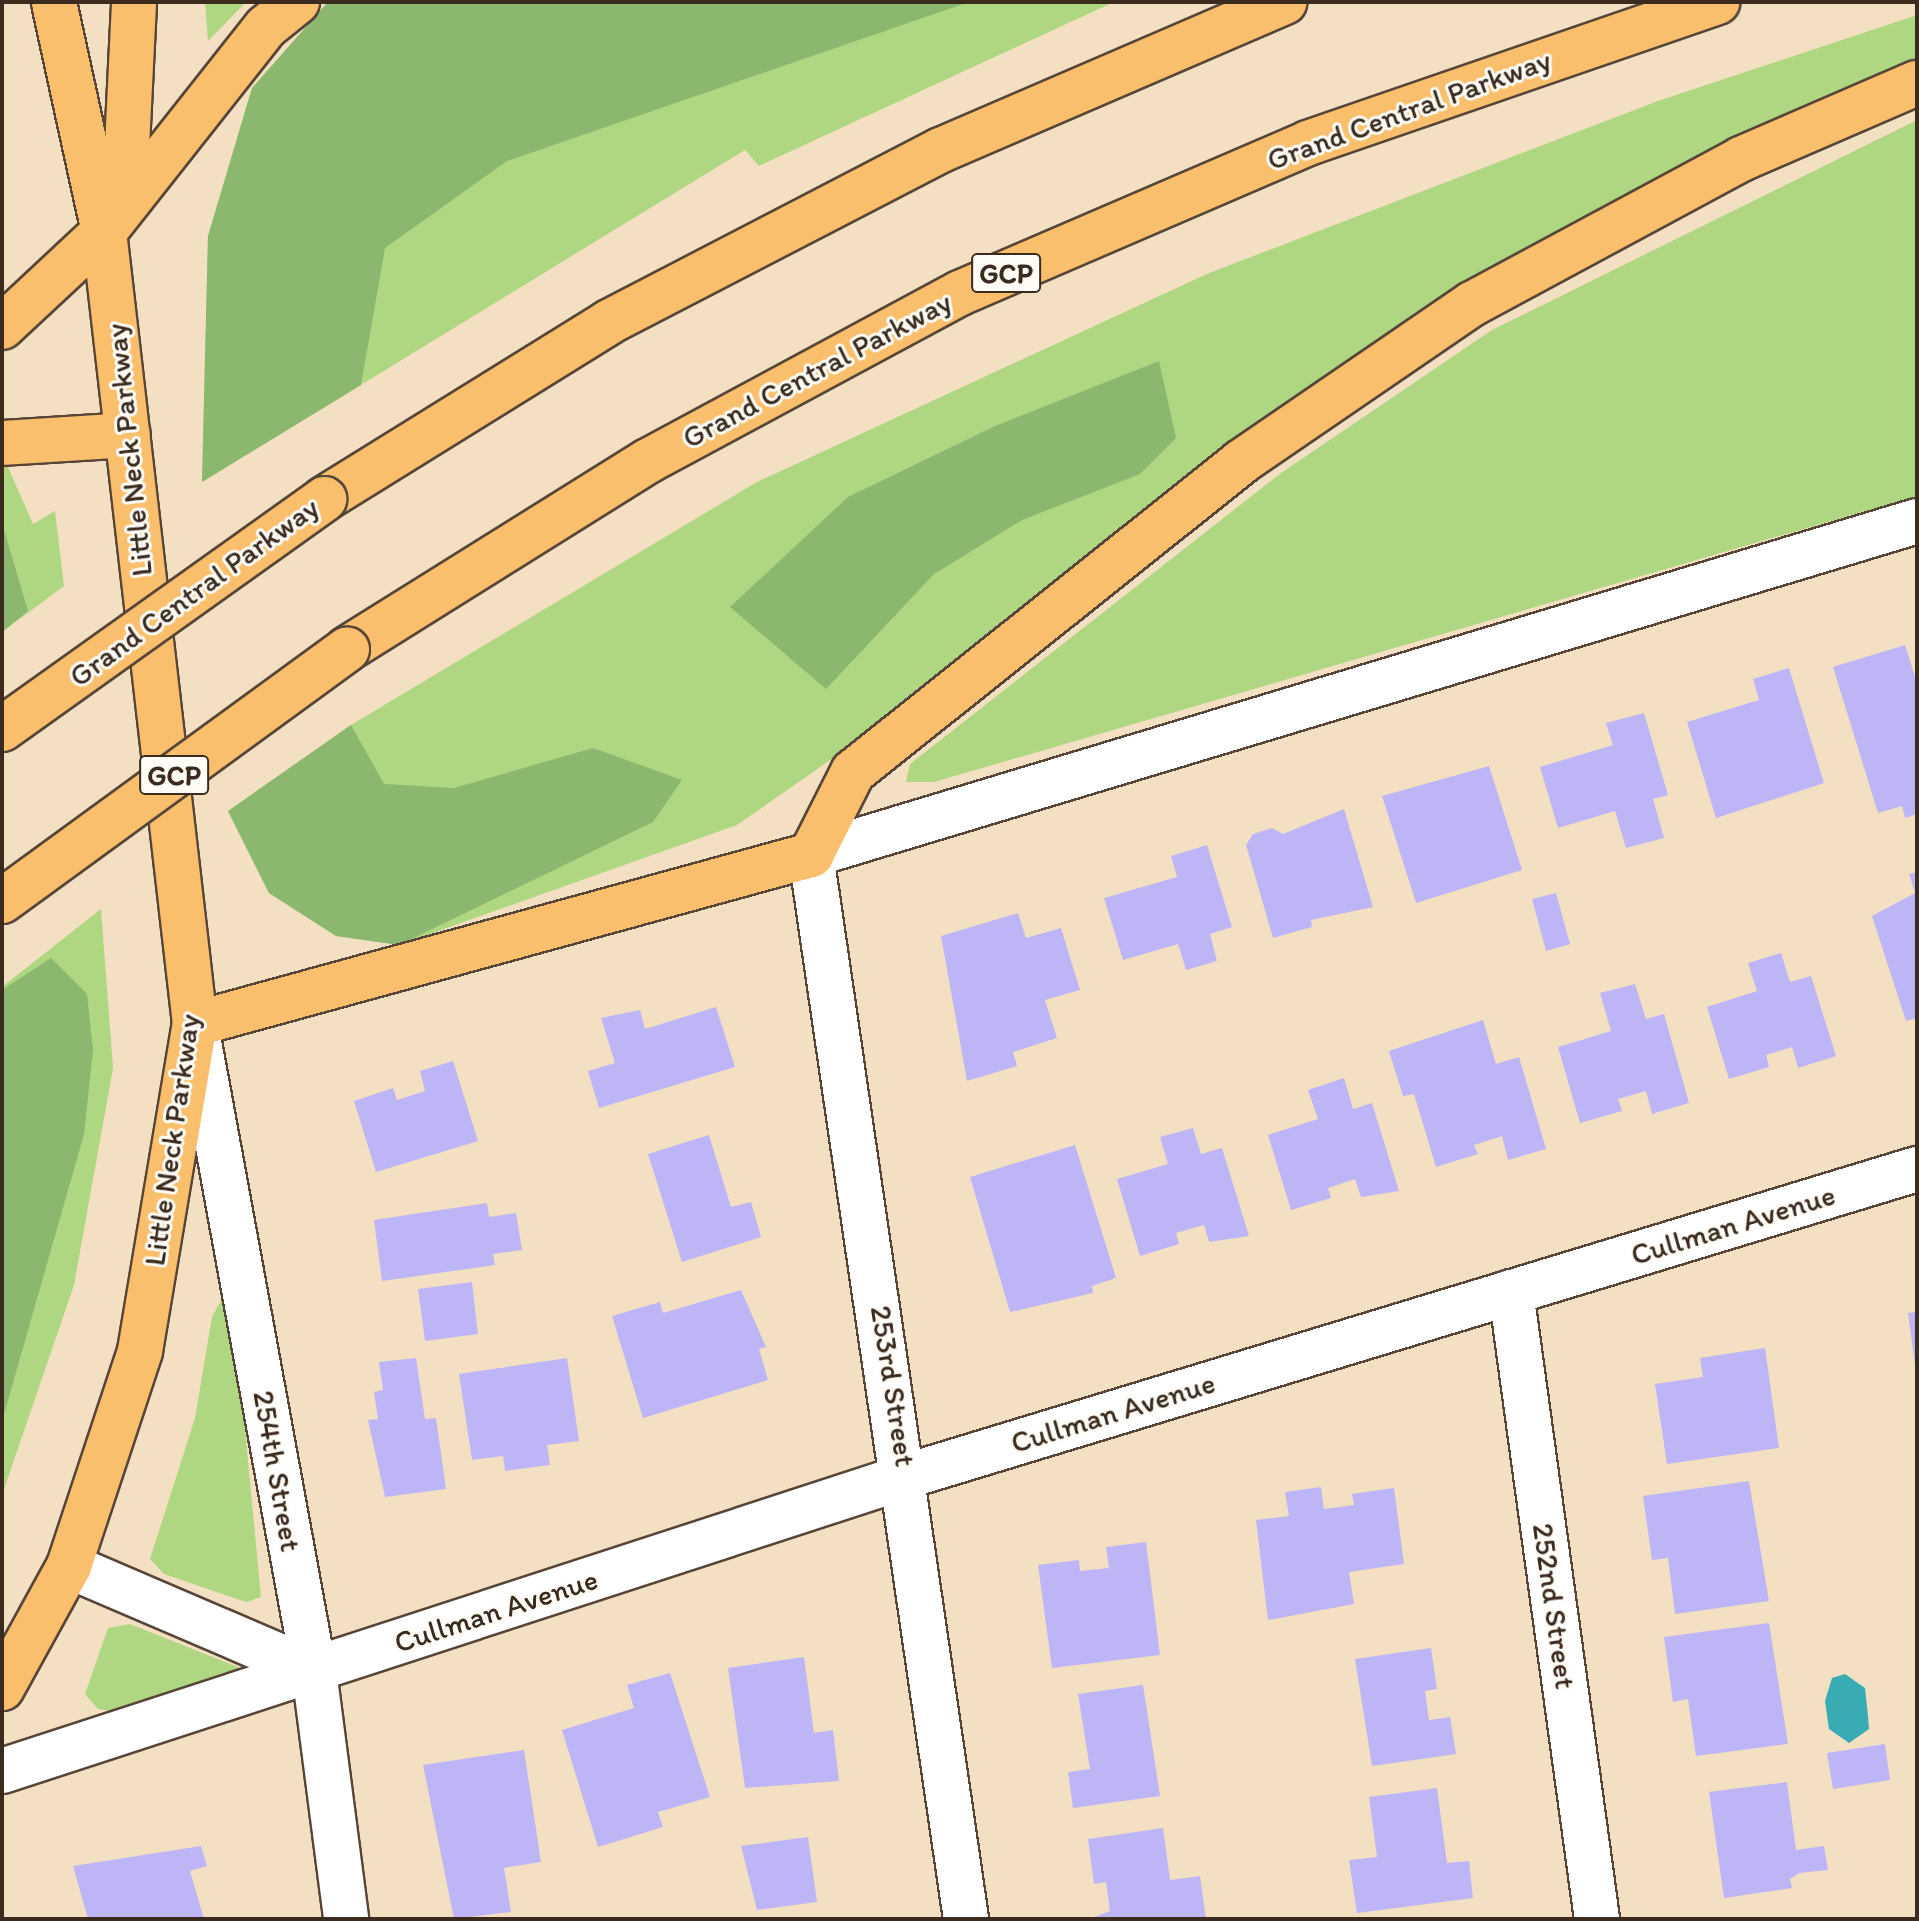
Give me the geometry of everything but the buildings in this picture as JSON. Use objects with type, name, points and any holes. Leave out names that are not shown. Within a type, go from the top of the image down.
[{"type":"main road","name":"Little Neck Parkway","points":[[2,1688],[69,1566],[140,1351],[195,1024],[104,232],[54,2]]},
{"type":"main road","name":"Little Neck Parkway","points":[[104,232],[127,147],[134,2]]},
{"type":"main road","points":[[2,327],[104,232],[266,27],[297,2]]},
{"type":"main road","name":"Grand Central Parkway","points":[[2,729],[324,499],[609,322],[941,150],[1285,2]]},
{"type":"main road","name":"Grand Central Parkway","points":[[2,901],[347,649],[648,461],[960,293],[1308,143],[1717,2]]},
{"type":"main road","points":[[195,1024],[811,855],[853,772],[1241,462],[1472,304],[1741,159],[1917,83]]},
{"type":"main road","points":[[2,443],[128,435]]},
{"type":"street","points":[[811,855],[1917,521]]},
{"type":"street","name":"253rd Street","points":[[811,855],[907,1476],[966,1919]]},
{"type":"street","name":"254th Street","points":[[195,1024],[314,1671],[346,1919]]},
{"type":"street","name":"Cullman Avenue","points":[[2,1771],[907,1476],[1917,1169]]},
{"type":"street","name":"252nd Street","points":[[1511,1292],[1597,1919]]},
{"type":"street","points":[[69,1566],[314,1671]]},
{"type":"green space","points":[[205,2],[246,2],[208,41]]},
{"type":"green space","points":[[328,2],[1114,2],[759,166],[745,150],[202,482],[208,236],[252,88]]},
{"type":"green space","points":[[328,2],[969,2],[507,161],[385,248],[361,385],[202,482],[208,236],[252,88]]},
{"type":"green space","points":[[1917,15],[1917,64],[1582,218],[1420,310],[1220,449],[866,735],[737,825],[399,945],[336,936],[269,893],[228,811],[351,725],[757,482],[1209,273],[1658,101]]},
{"type":"green space","points":[[1917,120],[1917,496],[934,782],[906,782],[910,764],[1281,473],[1492,330]]},
{"type":"green space","points":[[1159,361],[1176,438],[1140,474],[1022,520],[934,574],[826,689],[730,607],[848,497],[995,426]]},
{"type":"green space","points":[[3,456],[33,524],[55,511],[64,586],[2,632]]},
{"type":"green space","points":[[2,523],[28,611],[2,632]]},
{"type":"green space","points":[[351,725],[384,784],[454,788],[593,748],[682,780],[653,822],[399,945],[336,936],[269,893],[228,811]]},
{"type":"green space","points":[[101,909],[113,1068],[74,1285],[2,1495],[2,987]]},
{"type":"green space","points":[[51,958],[87,994],[93,1050],[84,1134],[2,1421],[2,990]]},
{"type":"green space","points":[[224,1295],[234,1314],[261,1597],[246,1602],[164,1574],[150,1559],[195,1418],[212,1317]]},
{"type":"green space","points":[[130,1624],[245,1670],[130,1714],[98,1709],[85,1694],[108,1628]]},
{"type":"water","points":[[1845,1674],[1865,1688],[1869,1729],[1849,1743],[1829,1729],[1825,1701],[1832,1678]]}]
